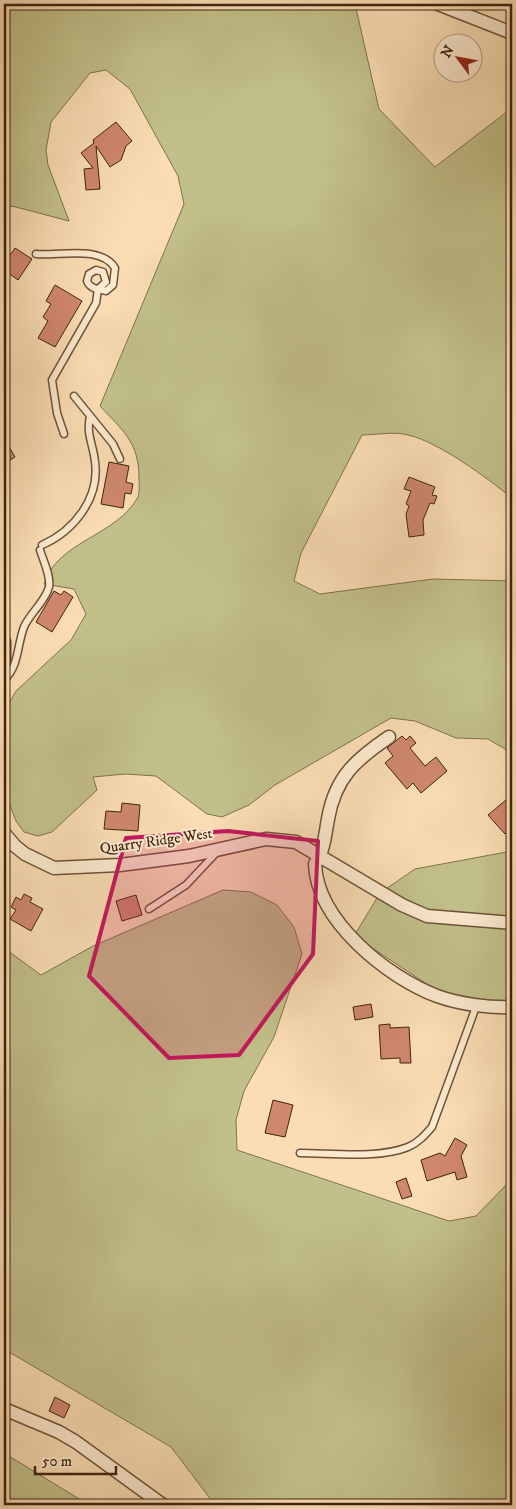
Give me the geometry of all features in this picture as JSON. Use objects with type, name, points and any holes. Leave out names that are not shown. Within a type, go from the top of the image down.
[{"type":"street","points":[[438,4],[512,34]]},
{"type":"street","points":[[4,641],[4,668]]},
{"type":"street","points":[[389,737],[340,781],[332,796],[321,856],[315,864],[320,894],[352,939],[379,963],[407,982],[438,996],[494,1008],[512,1007]]},
{"type":"street","name":"Quarry Ridge West","points":[[5,836],[25,854],[54,868],[120,865],[188,856],[266,839],[296,842],[402,905],[427,916],[512,923]]},
{"type":"street","points":[[4,1409],[68,1437],[163,1505]]},
{"type":"lane","points":[[36,254],[88,253],[102,256],[112,263],[116,274],[113,285],[107,291],[98,289],[96,303],[52,380],[57,413],[64,434]]},
{"type":"lane","points":[[74,396],[113,444],[120,459]]},
{"type":"lane","points":[[4,680],[15,665],[18,643],[25,625],[48,589],[49,581],[41,547],[56,539],[76,520],[89,502],[94,483],[96,462],[87,430],[90,416]]},
{"type":"lane","points":[[150,909],[186,885],[219,849]]},
{"type":"lane","points":[[300,1153],[387,1153],[409,1147],[422,1138],[432,1127],[477,1004]]},
{"type":"highlighted area","points":[[228,831],[318,841],[313,954],[239,1055],[169,1058],[89,976],[126,838]]},
{"type":"shaded area","points":[[4,4],[355,4],[379,109],[435,167],[512,108],[512,498],[448,453],[420,439],[397,433],[362,435],[301,553],[294,581],[320,594],[433,579],[512,581],[512,753],[488,739],[456,738],[415,721],[391,718],[275,785],[249,805],[222,817],[207,814],[156,776],[125,774],[93,777],[97,790],[52,832],[38,836],[24,832],[16,821],[5,793],[4,712],[16,691],[71,640],[86,614],[74,589],[44,584],[51,570],[61,558],[74,548],[116,521],[138,497],[138,466],[133,446],[122,430],[100,406],[184,204],[178,176],[130,89],[106,70],[90,73],[51,122],[46,150],[48,165],[69,221],[12,206],[4,210]]},
{"type":"shaded area","points":[[512,851],[512,1001],[454,1002],[354,936],[380,893],[415,869]]},
{"type":"shaded area","points":[[223,890],[251,892],[277,905],[294,927],[302,954],[274,1037],[244,1091],[236,1120],[237,1150],[449,1221],[476,1216],[512,1179],[512,1505],[215,1505],[171,1447],[4,1349],[4,948],[41,975],[93,946]]},
{"type":"shaded area","points":[[4,1453],[89,1505],[4,1505]]},
{"type":"building","points":[[116,122],[132,141],[126,146],[121,160],[110,167],[96,146],[100,189],[86,190],[84,169],[93,168],[81,153],[94,143],[93,140]]},
{"type":"building","points":[[15,248],[32,259],[18,280],[4,270],[4,264]]},
{"type":"building","points":[[55,285],[82,301],[55,347],[38,338],[48,321],[43,317],[51,304],[46,301]]},
{"type":"building","points":[[4,438],[15,457],[4,464]]},
{"type":"building","points":[[109,462],[129,466],[126,482],[133,484],[131,494],[125,493],[123,508],[101,504]]},
{"type":"building","points":[[409,477],[435,487],[432,495],[437,496],[434,504],[430,503],[423,520],[424,535],[409,537],[406,514],[409,506],[406,504],[411,491],[404,489]]},
{"type":"building","points":[[54,591],[61,595],[64,591],[73,597],[52,632],[36,622]]},
{"type":"building","points":[[402,736],[406,740],[410,736],[416,743],[410,748],[425,766],[436,757],[447,771],[421,793],[413,783],[407,789],[385,763],[393,756],[387,748]]},
{"type":"building","points":[[512,795],[512,839],[488,815]]},
{"type":"building","points":[[122,803],[140,805],[138,831],[104,829],[106,811],[121,812]]},
{"type":"building","points":[[24,894],[32,898],[30,902],[43,909],[31,931],[10,919],[16,910],[11,907],[16,897],[21,900]]},
{"type":"building","points":[[136,895],[142,915],[122,921],[116,901]]},
{"type":"building","points":[[371,1004],[373,1017],[355,1020],[353,1007]]},
{"type":"building","points":[[390,1024],[390,1028],[409,1027],[411,1063],[400,1063],[400,1058],[381,1059],[379,1025]]},
{"type":"building","points":[[273,1100],[293,1105],[285,1137],[265,1133]]},
{"type":"building","points":[[455,1138],[467,1145],[461,1156],[467,1177],[457,1180],[455,1172],[427,1181],[421,1160],[440,1153],[445,1156]]},
{"type":"building","points":[[406,1178],[412,1196],[402,1199],[396,1182]]},
{"type":"building","points":[[55,1397],[70,1405],[64,1418],[49,1411]]}]
